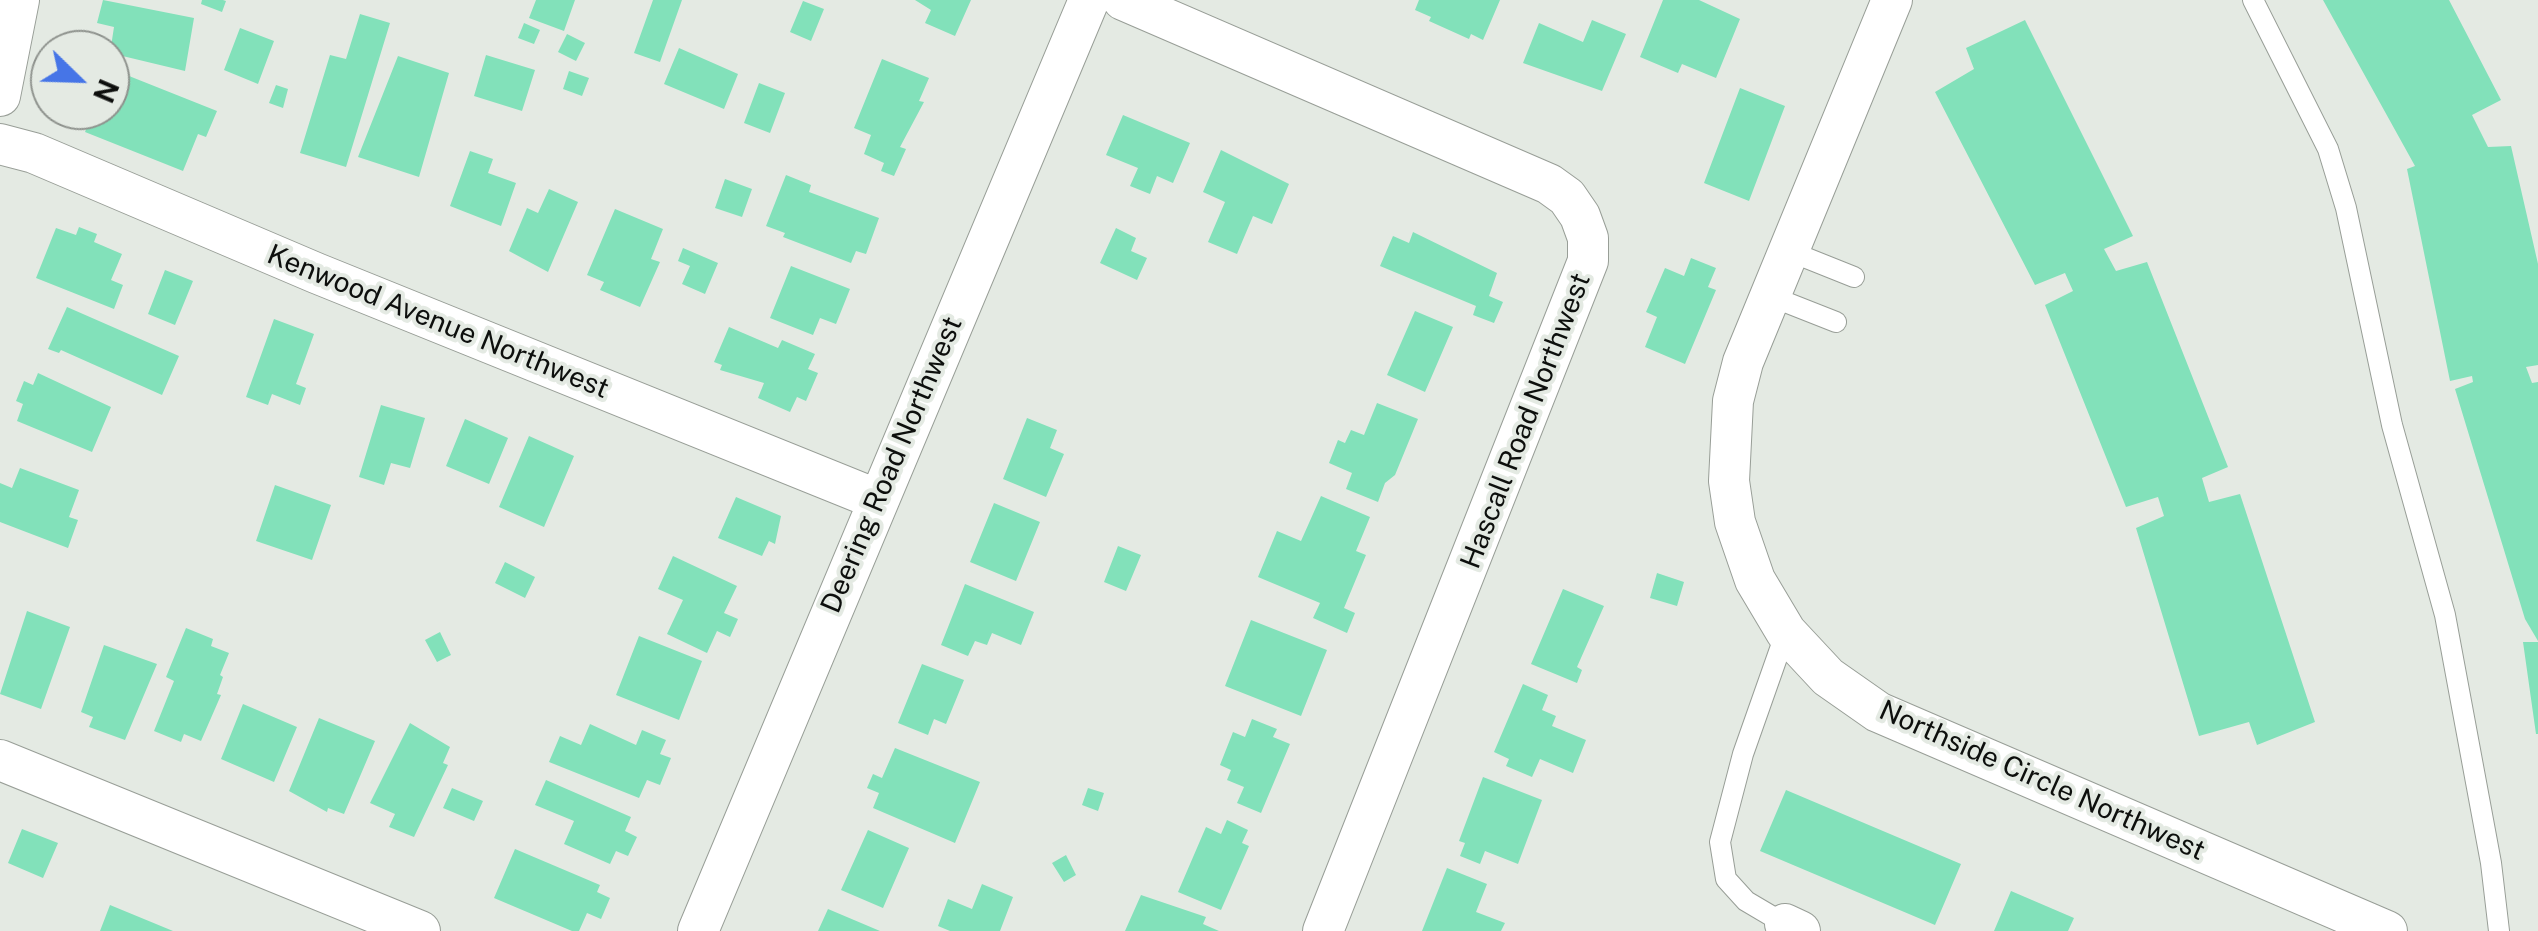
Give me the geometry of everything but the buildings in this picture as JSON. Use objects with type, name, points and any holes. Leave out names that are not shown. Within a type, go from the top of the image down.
[{"type":"street","points":[[0,96],[19,0]]},
{"type":"street","name":"Deering Road Northwest","points":[[698,931],[876,499],[1089,0]]},
{"type":"street","name":"Hascall Road Northwest","points":[[1122,0],[1549,184],[1574,206],[1588,238],[1588,261],[1323,931]]},
{"type":"street","name":"Northside Circle Northwest","points":[[1892,0],[1743,362],[1733,400],[1729,482],[1735,522],[1755,580],[1786,632],[1828,677],[1878,712],[2386,931]]},
{"type":"street","name":"Kenwood Avenue Northwest","points":[[0,144],[34,152],[316,273],[876,499]]},
{"type":"street","points":[[0,760],[420,931]]},
{"type":"lane","points":[[2253,0],[2328,149],[2346,208],[2392,425],[2445,615],[2492,864],[2498,931]]},
{"type":"lane","points":[[1789,250],[1854,276]]},
{"type":"lane","points":[[1770,296],[1836,322]]},
{"type":"lane","points":[[1786,632],[1743,754],[1720,842],[1726,878],[1746,901],[1792,928]]}]
